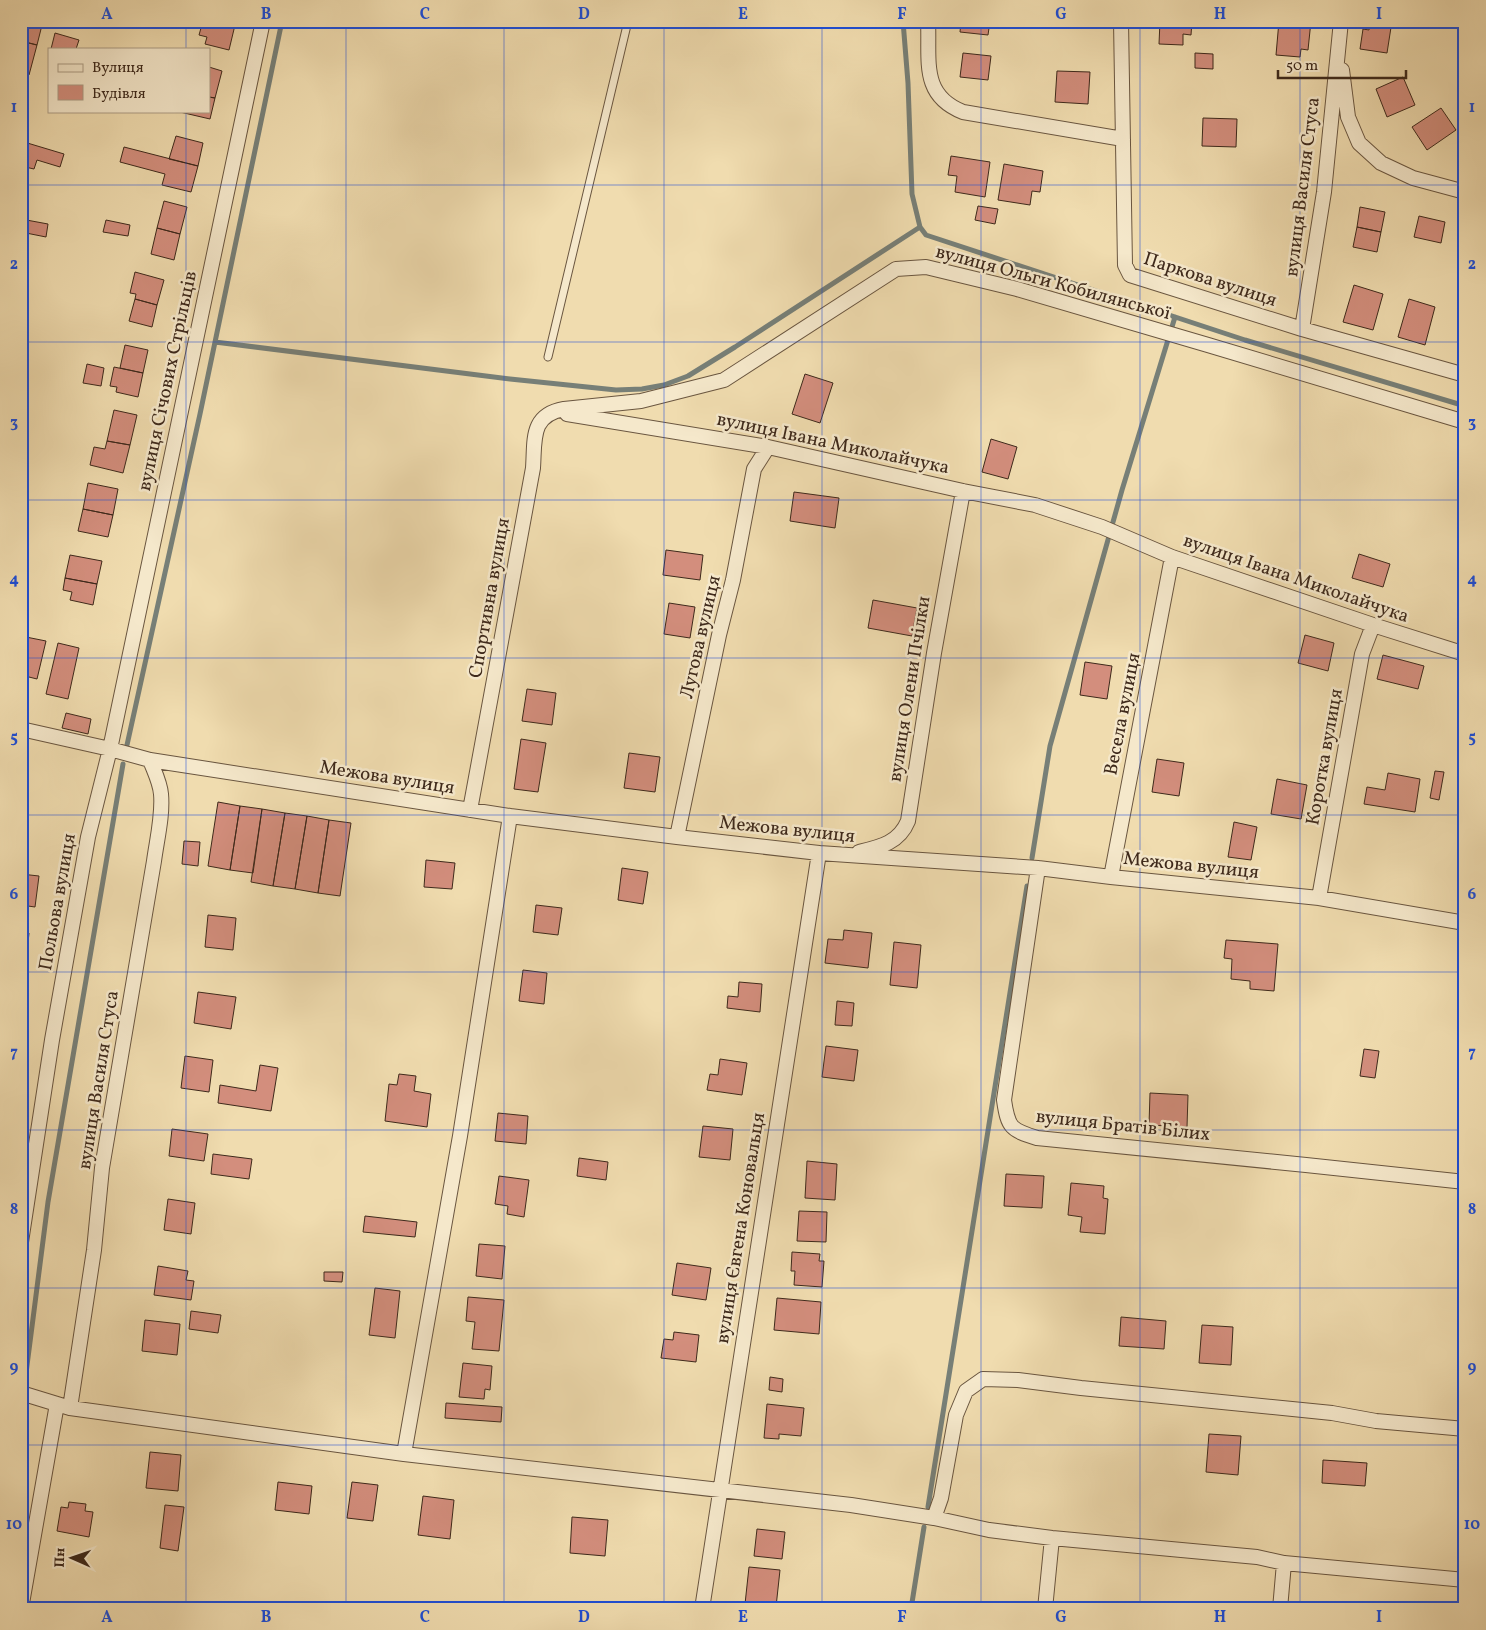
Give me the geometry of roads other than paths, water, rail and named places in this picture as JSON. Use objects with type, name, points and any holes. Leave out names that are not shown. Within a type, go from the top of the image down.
[{"type":"street","name":"вулиця Січових Стрільців","points":[[110,749],[263,21]]},
{"type":"street","points":[[928,21],[931,79],[942,100],[951,107],[963,112],[1122,139]]},
{"type":"street","name":"Паркова вулиця","points":[[1121,21],[1126,265],[1130,275],[1302,329],[1465,375]]},
{"type":"street","name":"вулиця Василя Стуса","points":[[1302,329],[1324,192],[1341,21]]},
{"type":"street","name":"вулиця Василя Стуса","points":[[1339,50],[1348,117],[1359,144],[1381,163],[1413,178],[1465,192]]},
{"type":"street","name":"вулиця Ольги Кобилянської","points":[[558,410],[641,402],[724,380],[896,269],[926,267],[1017,289],[1465,422]]},
{"type":"street","name":"вулиця Івана Миколайчука","points":[[558,410],[768,447],[963,491],[1035,505],[1102,527],[1172,557],[1465,654]]},
{"type":"street","name":"Спортивна вулиця","points":[[470,810],[533,468],[535,435],[538,425],[544,416],[558,410]]},
{"type":"street","name":"Лугова вулиця","points":[[676,837],[717,644],[733,580],[754,470],[768,447]]},
{"type":"street","name":"вулиця Олени Пчілки","points":[[848,855],[877,848],[897,839],[904,832],[908,821],[934,653],[963,491]]},
{"type":"street","name":"Весела вулиця","points":[[1111,878],[1172,557]]},
{"type":"street","name":"Коротка вулиця","points":[[1319,898],[1362,654],[1373,625]]},
{"type":"street","name":"Межова вулиця","points":[[21,729],[150,760],[510,816],[819,853],[1038,868],[1111,878],[1319,898],[1465,923]]},
{"type":"street","name":"Польова вулиця","points":[[21,1242],[54,1032],[88,837],[110,749]]},
{"type":"street","name":"вулиця Василя Стуса","points":[[22,1609],[94,1250],[102,1168],[152,870],[161,794],[150,760]]},
{"type":"street","points":[[404,1454],[460,1136],[510,816]]},
{"type":"street","name":"вулиця Євгена Коновальця","points":[[702,1609],[819,853]]},
{"type":"street","name":"вулиця Братів Білих","points":[[1038,868],[1004,1100],[1006,1119],[1018,1132],[1037,1138],[1465,1182]]},
{"type":"street","points":[[934,1518],[941,1498],[956,1415],[966,1391],[983,1379],[1018,1380],[1332,1413],[1376,1421],[1465,1429]]},
{"type":"street","points":[[21,1393],[64,1406],[404,1454],[851,1505],[934,1518],[989,1530],[1052,1538],[1257,1557],[1284,1563],[1465,1580]]},
{"type":"street","points":[[1045,1609],[1052,1538]]},
{"type":"street","points":[[1280,1609],[1284,1563]]},
{"type":"lane","points":[[548,357],[628,21]]},
{"type":"waterway","points":[[127,745],[200,414],[282,21]]},
{"type":"waterway","points":[[903,21],[908,83],[912,194],[920,227],[926,235],[1245,340],[1465,406]]},
{"type":"waterway","points":[[215,342],[510,379],[616,390],[642,389],[664,385],[688,376],[920,227]]},
{"type":"waterway","points":[[1032,858],[1050,746],[1122,490],[1175,317]]},
{"type":"waterway","points":[[25,1381],[48,1202],[123,764]]},
{"type":"waterway","points":[[928,1507],[1027,886]]},
{"type":"waterway","points":[[21,1410],[22,1406]]},
{"type":"waterway","points":[[911,1609],[924,1527]]}]
